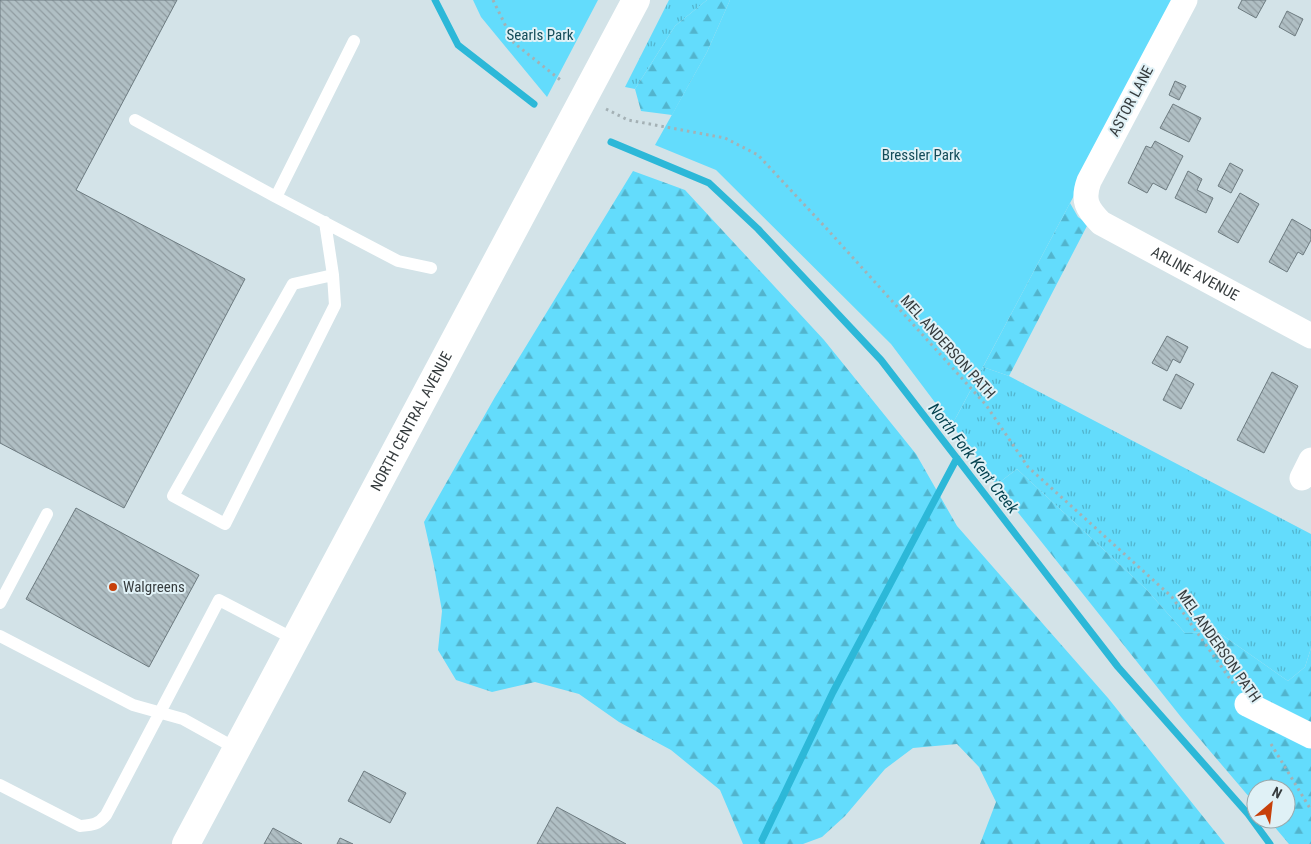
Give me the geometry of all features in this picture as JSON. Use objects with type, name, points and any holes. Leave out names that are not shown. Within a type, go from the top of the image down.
[{"type":"main road","name":"NORTH CENTRAL AVENUE","points":[[186,844],[636,0]]},
{"type":"street","name":"ASTOR LANE","points":[[1087,204],[1085,196],[1089,181],[1185,0]]},
{"type":"street","name":"ARLINE AVENUE","points":[[1087,204],[1101,223],[1311,336]]},
{"type":"street","points":[[1247,704],[1311,736]]},
{"type":"lane","points":[[276,197],[354,41]]},
{"type":"lane","points":[[135,120],[398,261],[431,268]]},
{"type":"lane","points":[[325,222],[333,275],[335,306],[225,524],[173,496],[293,284],[333,275]]},
{"type":"lane","points":[[0,603],[47,514]]},
{"type":"lane","points":[[0,785],[80,826],[94,825],[100,822],[106,815],[219,600],[296,640]]},
{"type":"lane","points":[[0,636],[133,705],[182,719],[237,749]]},
{"type":"path","name":"MEL ANDERSON PATH","points":[[492,0],[514,43],[584,100],[628,120],[725,138],[758,155],[986,405],[1028,467],[1172,597],[1247,704]]},
{"type":"path","points":[[1267,736],[1311,810]]},
{"type":"green space","name":"Searls Park","points":[[473,0],[598,0],[547,97],[481,17]]},
{"type":"green space","points":[[669,0],[707,0],[675,26],[635,89],[625,87]]},
{"type":"green space","points":[[707,0],[730,0],[707,52],[672,115],[641,111],[635,89],[675,26]]},
{"type":"green space","name":"Bressler Park","points":[[730,0],[1178,0],[952,425],[891,344],[716,170],[655,145],[707,52]]},
{"type":"green space","points":[[633,171],[685,190],[824,340],[916,454],[957,526],[1108,698],[1225,844],[980,844],[996,802],[979,767],[957,744],[913,748],[885,769],[845,816],[822,837],[803,844],[743,844],[720,790],[671,750],[619,722],[579,694],[535,682],[492,692],[456,680],[438,650],[442,611],[424,522],[495,397]]},
{"type":"green space","points":[[1070,203],[1078,217],[1088,224],[1009,376],[983,367]]},
{"type":"green space","points":[[983,367],[1009,376],[1311,534],[1311,648],[1305,667],[1288,681],[1218,632],[1185,633],[1146,589],[1017,469],[996,485],[952,425]]},
{"type":"green space","points":[[1017,469],[1146,589],[1185,633],[1218,632],[1288,681],[1305,667],[1311,648],[1311,844],[1289,844],[1276,829],[1296,829],[1296,779],[1246,779],[1246,793],[1181,717],[996,485]]},
{"type":"building","points":[[0,0],[177,0],[76,190],[245,279],[124,508],[0,443]]},
{"type":"building","points":[[1242,0],[1266,0],[1256,18],[1238,8]]},
{"type":"building","points":[[1287,11],[1303,19],[1295,36],[1279,27]]},
{"type":"building","points":[[1175,81],[1186,86],[1179,100],[1169,95]]},
{"type":"building","points":[[1173,104],[1201,118],[1189,142],[1160,128]]},
{"type":"building","points":[[1155,141],[1183,156],[1166,190],[1153,183],[1147,193],[1128,183],[1146,146],[1151,148]]},
{"type":"building","points":[[1230,163],[1243,170],[1231,193],[1218,186]]},
{"type":"building","points":[[1188,171],[1202,179],[1197,190],[1213,198],[1206,213],[1175,198]]},
{"type":"building","points":[[1240,193],[1259,204],[1238,243],[1218,232]]},
{"type":"building","points":[[1292,219],[1311,230],[1311,240],[1303,255],[1298,252],[1287,272],[1269,262]]},
{"type":"building","points":[[1167,336],[1188,347],[1180,363],[1173,359],[1167,371],[1152,363]]},
{"type":"building","points":[[1272,372],[1298,386],[1264,453],[1237,440]]},
{"type":"building","points":[[1176,374],[1194,384],[1181,409],[1163,400]]},
{"type":"building","name":"Walgreens","points":[[76,508],[199,575],[149,667],[26,599]]},
{"type":"building","points":[[364,771],[406,793],[390,823],[348,801]]},
{"type":"building","points":[[557,807],[626,844],[537,844]]},
{"type":"building","points":[[273,828],[302,844],[264,844]]},
{"type":"building","points":[[340,838],[353,844],[337,844]]},
{"type":"waterway","name":"North Fork Kent Creek","points":[[435,0],[458,45],[534,104]]},
{"type":"waterway","name":"North Fork Kent Creek","points":[[611,142],[709,183],[758,229],[881,360],[1118,667],[1248,814],[1270,844]]},
{"type":"waterway","points":[[762,840],[833,692],[957,458]]},
{"type":"place","name":"Walgreens","points":[[113,587]]}]
